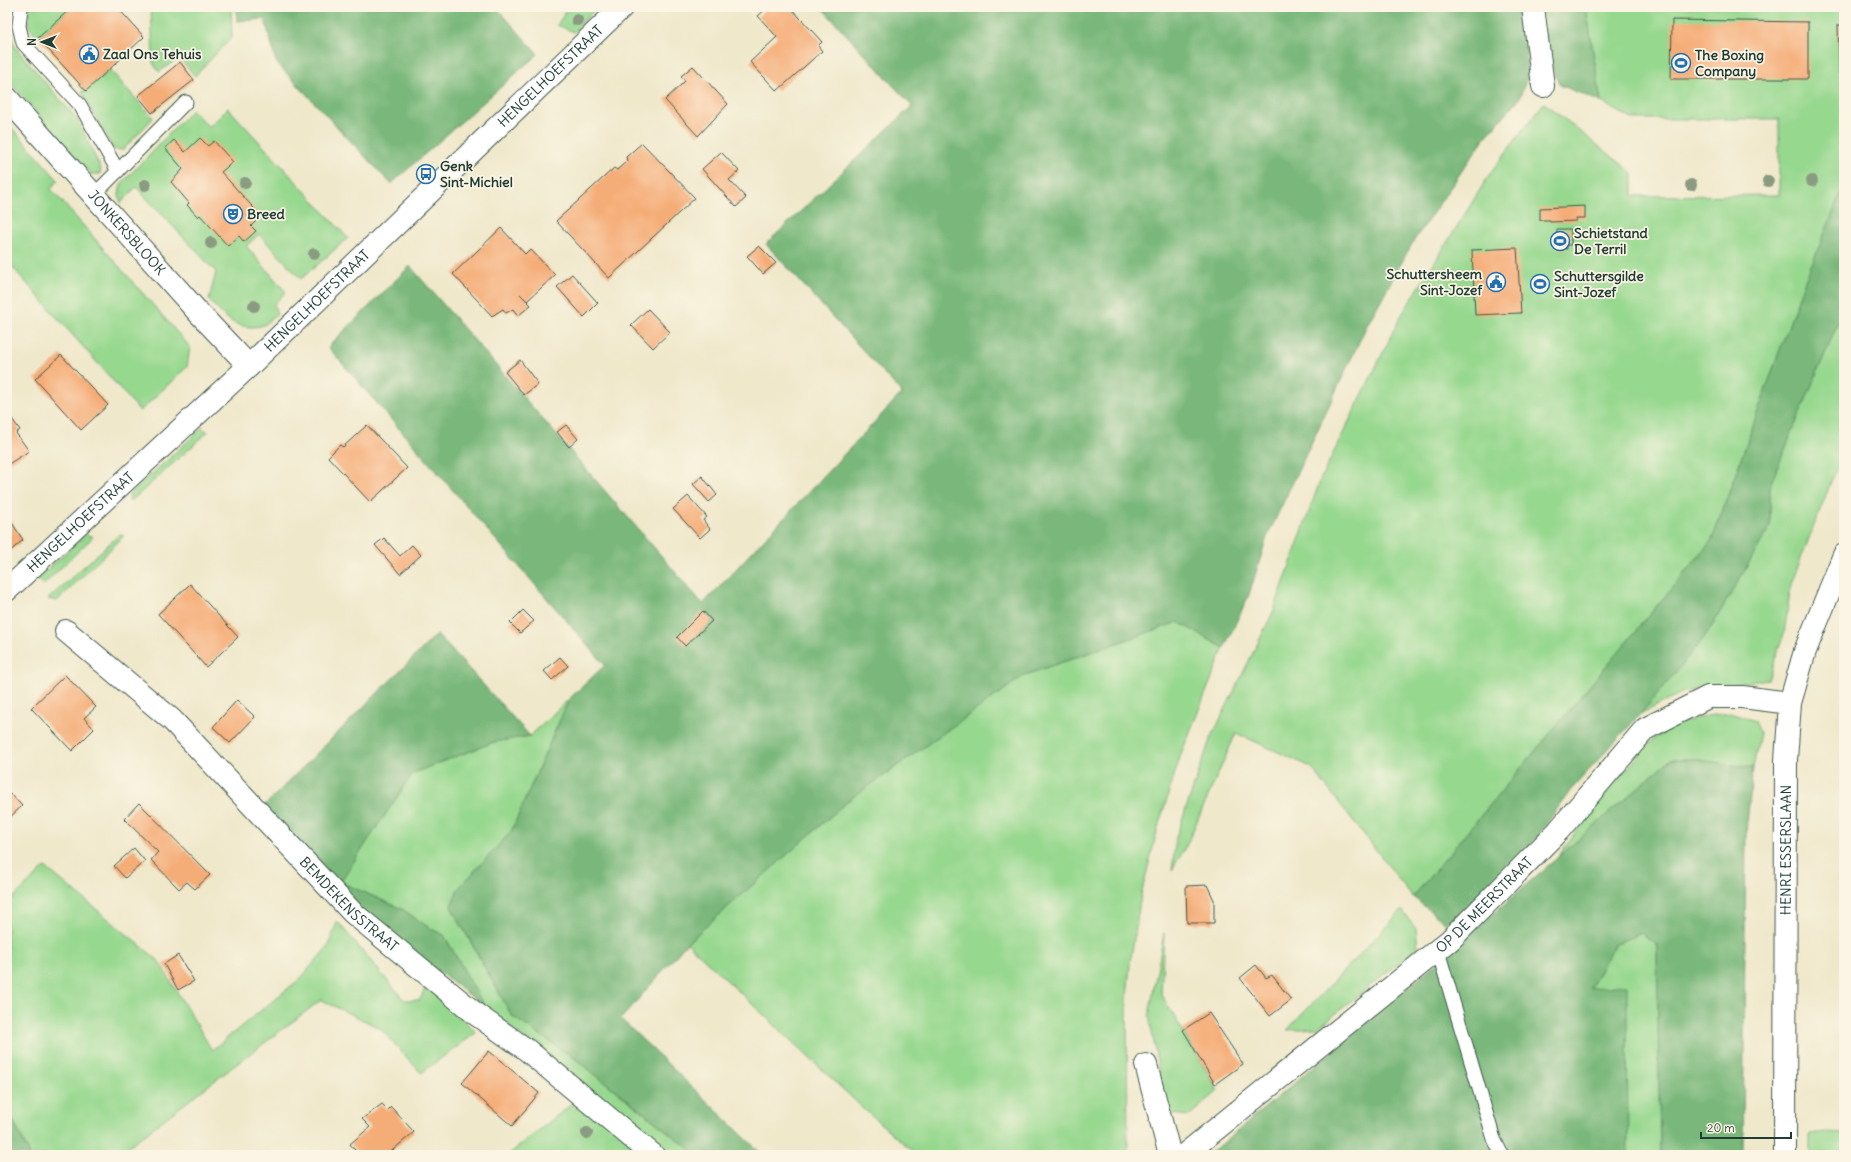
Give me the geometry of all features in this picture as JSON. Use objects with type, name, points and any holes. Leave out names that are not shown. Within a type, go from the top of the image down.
[{"type":"street","name":"HENGELHOEFSTRAAT","points":[[7,590],[249,366],[622,7]]},
{"type":"street","points":[[1533,7],[1543,86]]},
{"type":"street","name":"JONKERSBLOOK","points":[[7,98],[197,311],[249,366]]},
{"type":"street","name":"HENRI ESSERSLAAN","points":[[1785,1155],[1786,768],[1790,703],[1805,652],[1844,555]]},
{"type":"street","name":"BEMDEKENSSTRAAT","points":[[66,631],[172,720],[353,913],[477,1015],[527,1050],[653,1155]]},
{"type":"street","name":"OP DE MEERSTRAAT","points":[[1184,1155],[1398,981],[1438,951],[1558,831],[1645,729],[1708,697],[1742,697],[1790,703]]},
{"type":"street","points":[[1146,1065],[1170,1155]]},
{"type":"lane","points":[[20,7],[19,26],[23,43],[80,105],[118,171]]},
{"type":"lane","points":[[94,195],[186,102]]},
{"type":"lane","points":[[1438,951],[1489,1124],[1502,1155]]},
{"type":"green space","points":[[7,7],[11,7],[11,35],[15,47],[77,119],[101,169],[100,174],[91,174],[7,79]]},
{"type":"green space","points":[[29,7],[72,7],[38,38],[28,26]]},
{"type":"green space","points":[[151,7],[231,7],[232,37],[195,76],[179,58],[159,72],[153,63]]},
{"type":"green space","points":[[236,7],[496,7],[538,54],[391,184],[276,62],[265,19],[237,21]]},
{"type":"green space","points":[[569,7],[597,7],[574,32],[557,25]]},
{"type":"green space","points":[[821,7],[1521,7],[1529,73],[1519,99],[1483,140],[1413,242],[1367,325],[1267,537],[1249,595],[1224,648],[1178,622],[1025,675],[849,800],[687,943],[621,1019],[763,1155],[697,1155],[573,1057],[512,1016],[451,906],[458,889],[511,832],[569,699],[605,665],[328,347],[410,266],[703,604],[902,393],[766,244],[912,106]]},
{"type":"green space","points":[[1541,7],[1586,7],[1601,102],[1560,85],[1547,57]]},
{"type":"green space","points":[[1586,7],[1844,7],[1844,187],[1802,288],[1712,540],[1413,897],[1311,767],[1236,733],[1186,846],[1172,870],[1176,837],[1210,740],[1274,610],[1321,478],[1401,316],[1493,169],[1544,103],[1633,173],[1633,196],[1779,195],[1779,119],[1632,119],[1601,102]]},
{"type":"green space","points":[[110,70],[153,118],[123,150],[113,149],[82,92]]},
{"type":"green space","points":[[228,108],[348,238],[301,279],[259,234],[246,246],[286,292],[274,304],[277,315],[261,326],[244,326],[225,317],[209,300],[216,272],[136,187],[121,203],[119,195],[121,184],[192,110],[209,127]]},
{"type":"green space","points":[[7,122],[58,180],[51,189],[190,347],[187,367],[140,411],[7,261]]},
{"type":"green space","points":[[1844,187],[1844,308],[1770,485],[1770,527],[1707,634],[1654,699],[1570,791],[1534,841],[1462,912],[1446,924],[1413,897],[1712,540],[1802,288]]},
{"type":"green space","points":[[1844,308],[1844,449],[1791,584],[1784,634],[1768,679],[1683,692],[1641,714],[1707,634],[1770,527],[1770,485]]},
{"type":"green space","points":[[202,428],[208,432],[130,502],[129,495]]},
{"type":"green space","points":[[86,534],[93,537],[43,585],[38,578]]},
{"type":"green space","points":[[120,534],[124,536],[57,601],[48,599]]},
{"type":"green space","points":[[1178,622],[1224,648],[1181,754],[1158,827],[1141,895],[1130,964],[1127,998],[1128,1155],[917,1155],[865,1110],[687,943],[849,800],[1025,675]]},
{"type":"green space","points":[[437,634],[530,736],[494,742],[413,773],[340,882],[402,909],[431,929],[444,935],[484,1006],[363,915],[262,808]]},
{"type":"green space","points":[[569,699],[511,832],[458,889],[451,907],[512,1016],[573,1057],[697,1155],[668,1155],[484,1006],[444,935],[431,929],[402,909],[340,882],[413,773],[494,742],[530,736]]},
{"type":"green space","points":[[1730,713],[1755,721],[1760,733],[1753,768],[1693,759],[1671,759],[1555,861],[1586,817],[1651,741],[1676,724],[1707,716]]},
{"type":"green space","points":[[1671,759],[1693,759],[1753,768],[1746,832],[1743,1155],[1660,1155],[1657,945],[1642,933],[1615,944],[1590,988],[1627,985],[1628,1155],[1206,1155],[1222,1144],[1428,970]]},
{"type":"green space","points":[[45,867],[158,960],[212,1050],[301,978],[329,945],[337,921],[404,1000],[420,1000],[428,980],[476,1033],[421,1073],[380,1028],[321,1000],[117,1155],[30,1155],[7,1108],[7,904]]},
{"type":"green space","points":[[1402,910],[1416,929],[1418,947],[1318,1028],[1287,1030]]},
{"type":"green space","points":[[1164,933],[1161,994],[1218,1091],[1189,1116],[1172,1114],[1165,1106],[1149,1015]]},
{"type":"green space","points":[[1642,933],[1657,945],[1660,1155],[1485,1155],[1590,989],[1615,944]]},
{"type":"green space","points":[[576,1097],[650,1155],[508,1155],[569,1106]]},
{"type":"green space","points":[[7,1108],[30,1155],[7,1155]]},
{"type":"green space","points":[[1826,1132],[1844,1133],[1844,1155],[1810,1155],[1810,1134]]},
{"type":"building","name":"Zaal Ons Tehuis","points":[[72,7],[117,7],[144,37],[86,91],[38,38]]},
{"type":"building","points":[[768,7],[790,7],[822,42],[818,46],[822,51],[777,91],[750,62],[777,37],[758,16]]},
{"type":"building","points":[[1672,20],[1808,22],[1808,79],[1671,79]]},
{"type":"building","points":[[1838,25],[1844,25],[1844,74],[1839,74]]},
{"type":"building","points":[[180,62],[194,80],[152,113],[138,96]]},
{"type":"building","points":[[693,66],[728,104],[698,136],[665,100],[685,81],[681,76]]},
{"type":"building","points":[[200,138],[208,146],[214,141],[233,162],[221,172],[261,216],[251,226],[256,231],[244,242],[239,236],[228,246],[200,215],[198,217],[187,205],[189,203],[171,182],[183,169],[165,148],[174,140],[185,152]]},
{"type":"building","points":[[642,143],[695,198],[609,278],[556,221],[614,168],[617,170],[627,161],[626,157]]},
{"type":"building","points":[[721,152],[739,171],[729,180],[746,198],[736,207],[702,169]]},
{"type":"building","points":[[1585,206],[1585,218],[1576,218],[1576,221],[1550,222],[1550,220],[1540,220],[1540,208]]},
{"type":"building","points":[[501,228],[525,254],[530,249],[555,275],[527,301],[531,305],[518,316],[513,309],[506,313],[503,309],[492,316],[453,274]]},
{"type":"building","points":[[1557,229],[1571,229],[1571,245],[1567,245],[1567,249],[1557,248]]},
{"type":"building","points":[[759,246],[776,263],[763,274],[747,256]]},
{"type":"building","name":"Schuttersheem Sint-Jozef","points":[[1517,248],[1521,313],[1475,315],[1472,250]]},
{"type":"building","points":[[572,274],[598,303],[584,317],[557,287]]},
{"type":"building","points":[[648,309],[670,332],[653,348],[631,325]]},
{"type":"building","points":[[61,355],[108,405],[81,430],[35,379]]},
{"type":"building","points":[[520,360],[538,384],[524,395],[505,372]]},
{"type":"building","points":[[7,412],[20,430],[16,433],[29,451],[7,465]]},
{"type":"building","points":[[367,425],[407,468],[370,502],[328,457],[340,445],[343,447]]},
{"type":"building","points":[[566,425],[578,439],[569,447],[557,432]]},
{"type":"building","points":[[702,476],[717,495],[709,502],[693,484]]},
{"type":"building","points":[[688,496],[707,517],[703,520],[710,529],[700,538],[673,509]]},
{"type":"building","points":[[7,515],[23,540],[7,554]]},
{"type":"building","points":[[384,538],[400,556],[412,545],[421,555],[400,574],[375,545]]},
{"type":"building","points":[[190,584],[238,637],[206,667],[158,614]]},
{"type":"building","points":[[523,610],[534,621],[520,633],[510,623]]},
{"type":"building","points":[[703,611],[712,621],[685,646],[677,637]]},
{"type":"building","points":[[560,657],[568,666],[552,680],[544,671]]},
{"type":"building","points":[[65,675],[96,707],[84,718],[94,729],[72,751],[31,708]]},
{"type":"building","points":[[237,700],[255,717],[230,743],[213,727]]},
{"type":"building","points":[[11,794],[22,806],[7,820],[7,798]]},
{"type":"building","points":[[139,803],[210,875],[195,889],[187,882],[179,889],[151,860],[158,852],[124,819]]},
{"type":"building","points":[[134,848],[145,861],[125,878],[114,866]]},
{"type":"building","points":[[1207,885],[1214,900],[1214,923],[1187,923],[1186,886]]},
{"type":"building","points":[[178,955],[194,981],[178,990],[164,964]]},
{"type":"building","points":[[1256,965],[1266,978],[1272,975],[1291,1000],[1270,1016],[1240,978]]},
{"type":"building","points":[[1209,1013],[1243,1064],[1215,1084],[1183,1030]]},
{"type":"building","points":[[489,1051],[539,1093],[512,1126],[462,1083]]},
{"type":"building","points":[[382,1104],[388,1110],[391,1107],[414,1132],[387,1155],[359,1155],[350,1144],[370,1127],[362,1119]]},
{"type":"place","name":"Zaal Ons Tehuis","points":[[89,54]]},
{"type":"place","name":"The Boxing Company","points":[[1681,63]]},
{"type":"place","name":"Genk Sint-Michiel","points":[[426,174]]},
{"type":"place","name":"Breed","points":[[233,214]]},
{"type":"place","name":"Schietstand De Terril","points":[[1560,241]]},
{"type":"place","name":"Schuttersheem Sint-Jozef","points":[[1496,282]]},
{"type":"place","name":"Schuttersgilde Sint-Jozef","points":[[1540,284]]}]
